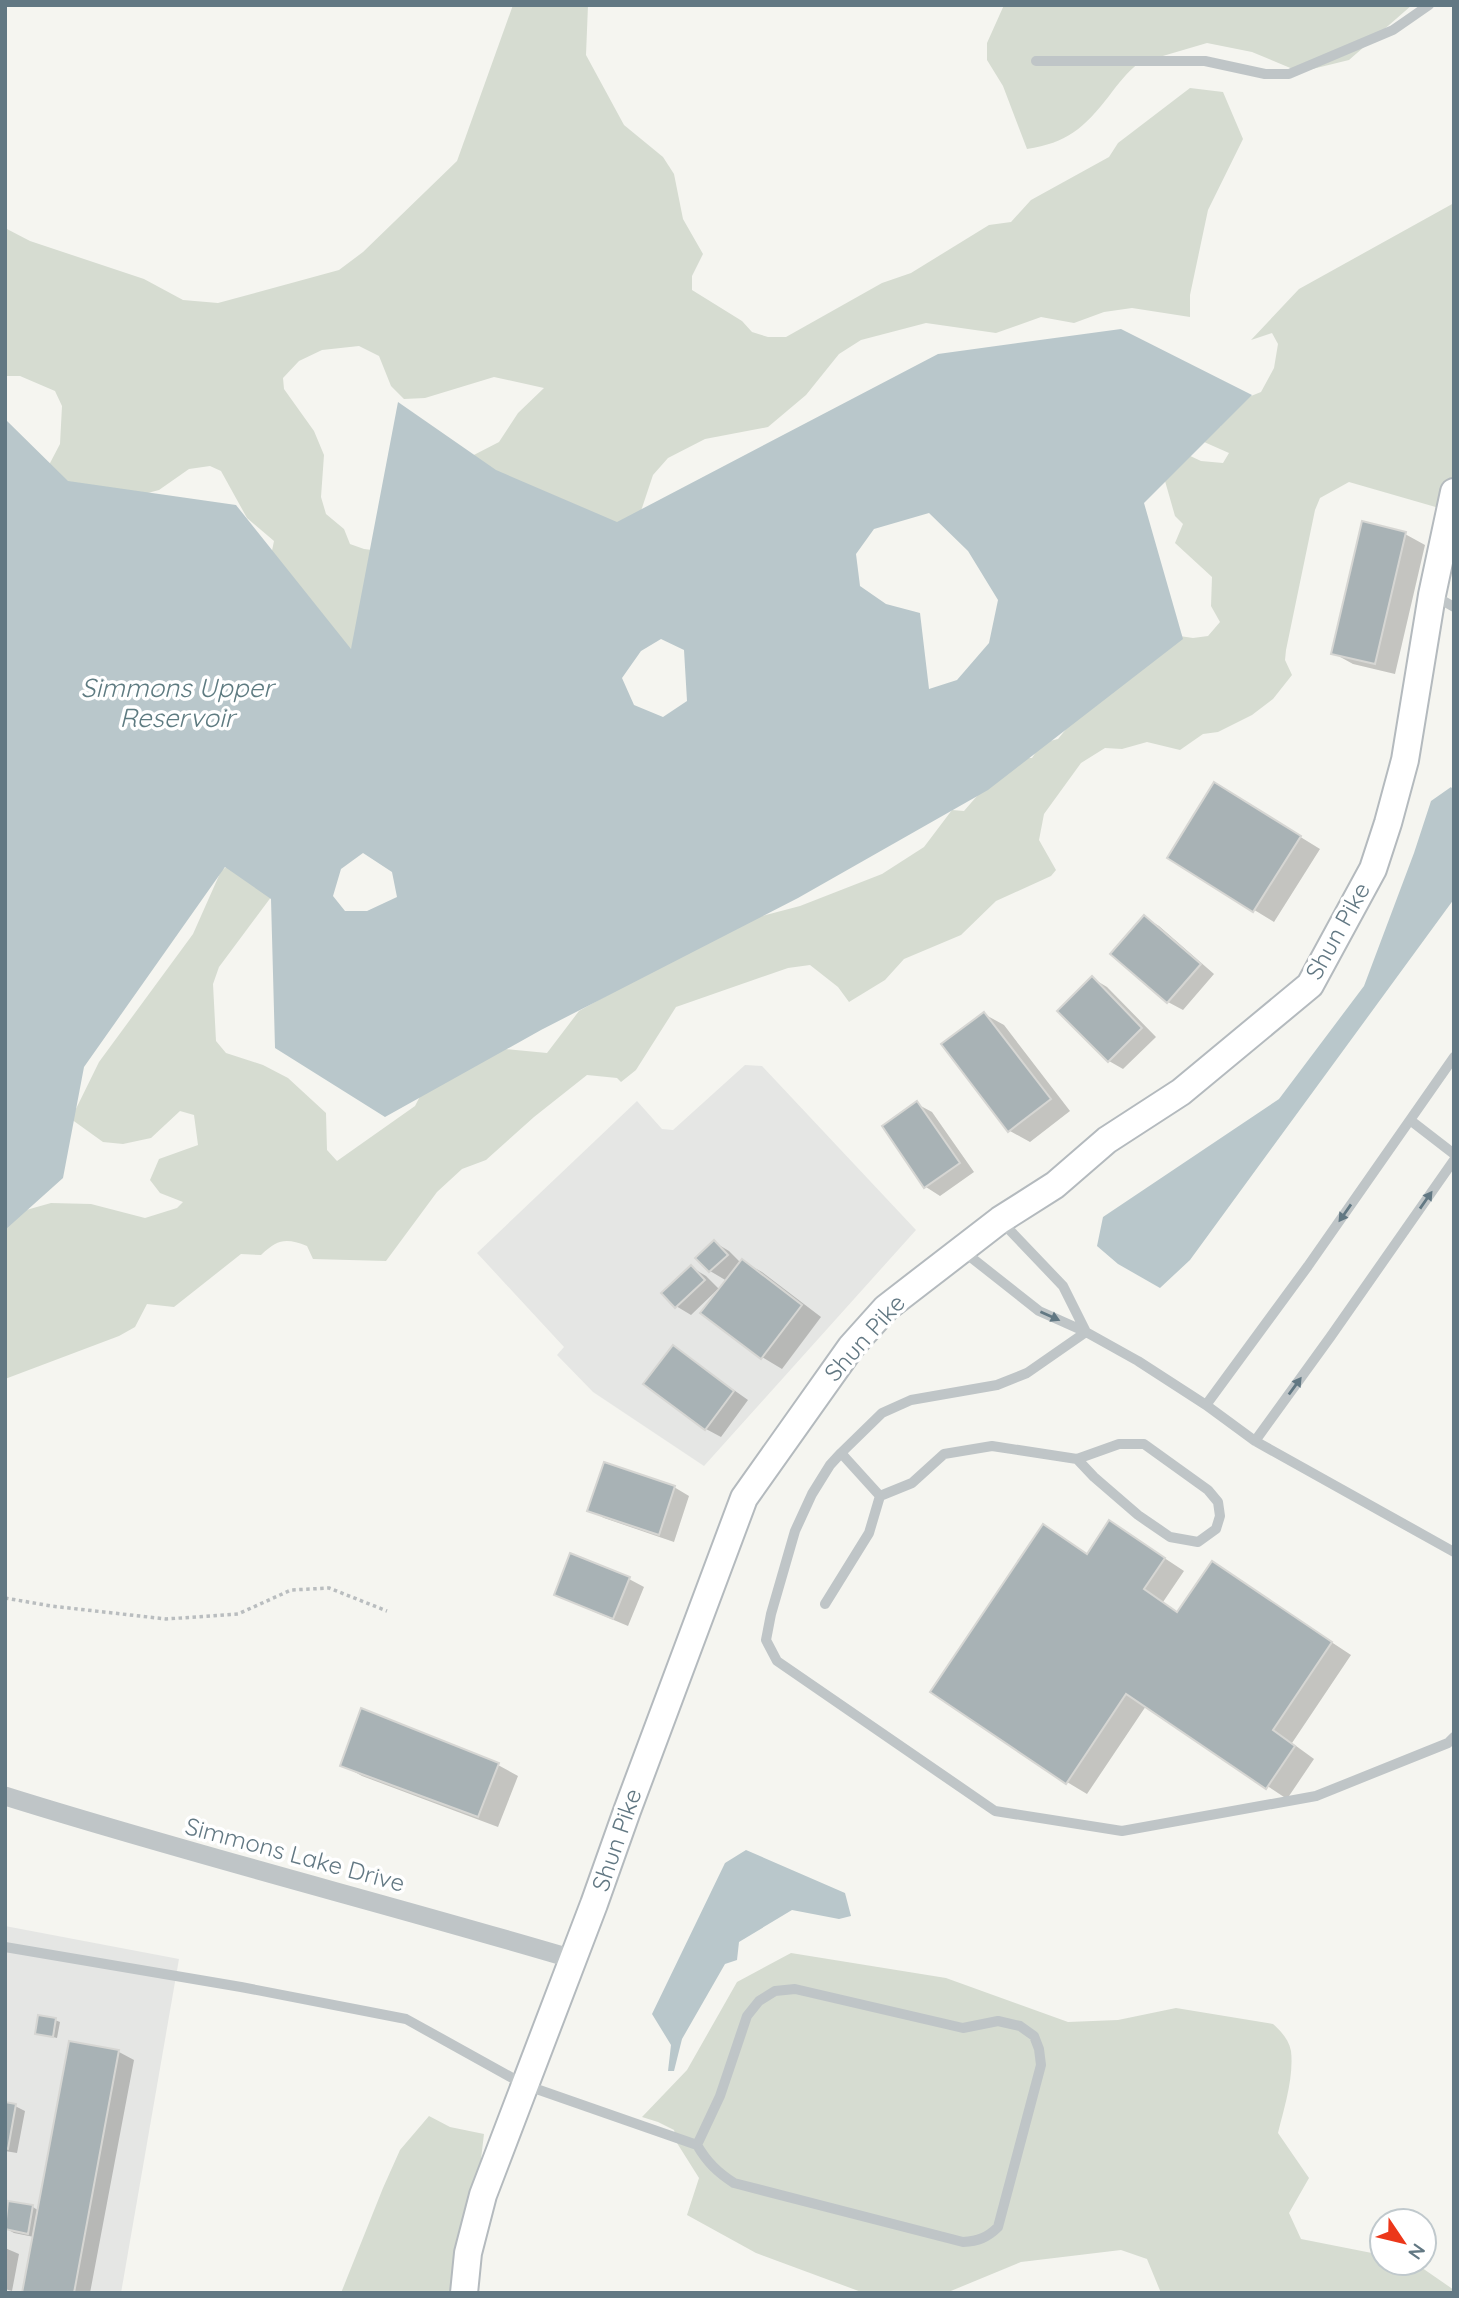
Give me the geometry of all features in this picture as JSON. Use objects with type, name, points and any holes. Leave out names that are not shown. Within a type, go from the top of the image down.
[{"type":"main road","name":"Shun Pike","points":[[464,2293],[468,2253],[483,2195],[744,1497],[851,1347],[886,1308],[1000,1220],[1055,1185],[1107,1140],[1181,1092],[1310,985],[1373,869],[1388,823],[1443,601],[1454,492]]},
{"type":"street","name":"Simmons Lake Drive","points":[[5,1796],[118,1831],[573,1959]]},
{"type":"lane","points":[[1036,61],[1205,61],[1265,74],[1289,74],[1393,30],[1429,5]]},
{"type":"lane","points":[[1206,1405],[1308,1266],[1454,1056]]},
{"type":"lane","points":[[1410,1120],[1454,1154]]},
{"type":"lane","points":[[1255,1441],[1454,1160]]},
{"type":"lane","points":[[1000,1220],[1063,1286],[1086,1332]]},
{"type":"lane","points":[[962,1250],[1038,1311],[1086,1332],[1138,1361],[1255,1441],[1454,1552]]},
{"type":"lane","points":[[1086,1332],[1027,1373],[997,1385],[911,1400],[882,1413],[841,1453],[830,1465],[795,1531],[766,1640],[777,1661],[995,1811],[1122,1831],[1316,1796],[1448,1744],[1454,1737]]},
{"type":"lane","points":[[880,1496],[912,1483],[944,1454],[992,1446],[1077,1459],[1119,1444],[1144,1444],[1208,1490],[1219,1502],[1220,1516],[1216,1529],[1198,1542],[1170,1537],[1138,1514],[1077,1459]]},
{"type":"lane","points":[[841,1453],[880,1496]]},
{"type":"lane","points":[[825,1604],[869,1533],[880,1496]]},
{"type":"lane","points":[[5,1947],[241,1987],[406,2020],[526,2085],[697,2145],[717,2172],[734,2183],[963,2242],[977,2241],[989,2236],[998,2227],[1041,2065],[1039,2049],[1034,2036],[1020,2026],[998,2021],[963,2028],[795,1989],[775,1991],[759,2001],[747,2016],[720,2096],[697,2145]]},
{"type":"path","points":[[5,1598],[166,1619],[238,1614],[291,1590],[329,1588],[387,1611]]},
{"type":"shaded area","points":[[513,5],[588,5],[586,55],[624,125],[663,157],[674,174],[683,219],[703,254],[692,276],[692,290],[742,321],[752,332],[768,337],[786,337],[882,283],[911,273],[989,225],[1011,222],[1031,200],[1109,157],[1118,143],[1190,88],[1223,92],[1243,139],[1208,210],[1190,295],[1190,317],[1132,308],[1104,312],[1074,323],[1041,317],[996,333],[926,323],[861,340],[839,354],[806,395],[768,427],[705,439],[668,458],[653,475],[640,514],[612,531],[439,473],[499,442],[518,413],[544,388],[494,377],[425,398],[404,399],[391,386],[379,356],[359,346],[322,350],[299,361],[283,378],[284,389],[314,431],[324,455],[321,497],[326,514],[344,529],[350,544],[380,551],[352,648],[324,667],[266,580],[274,541],[247,518],[221,471],[210,466],[189,469],[159,490],[129,498],[39,484],[60,444],[62,406],[55,391],[20,376],[5,376],[5,228],[30,241],[144,279],[183,300],[218,303],[339,270],[363,252],[457,161]]},
{"type":"shaded area","points":[[1004,5],[1412,5],[1349,60],[1300,72],[1252,52],[1207,43],[1139,63],[1074,132],[1053,143],[1027,149],[1003,86],[987,60],[987,43]]},
{"type":"shaded area","points":[[1454,203],[1454,495],[1446,510],[1349,482],[1320,498],[1315,510],[1286,650],[1285,660],[1292,675],[1273,699],[1252,715],[1218,732],[1203,734],[1180,750],[1147,742],[1122,749],[1105,748],[1081,763],[1044,814],[1039,840],[1056,870],[1051,876],[996,901],[961,935],[904,959],[885,980],[849,1002],[838,987],[810,965],[788,968],[676,1007],[636,1070],[621,1082],[617,1078],[587,1075],[486,1160],[462,1169],[437,1192],[386,1261],[313,1259],[307,1246],[282,1241],[261,1255],[241,1254],[174,1307],[147,1304],[135,1327],[119,1336],[5,1379],[5,1218],[51,1203],[91,1204],[145,1218],[177,1208],[183,1202],[160,1193],[150,1180],[159,1159],[198,1145],[194,1115],[180,1111],[151,1138],[123,1144],[103,1142],[71,1119],[99,1062],[193,934],[221,871],[242,855],[283,881],[219,967],[213,984],[216,1041],[226,1053],[263,1065],[288,1078],[326,1113],[327,1150],[337,1161],[415,1106],[433,1071],[464,1045],[547,1053],[579,1011],[735,923],[800,906],[882,874],[924,847],[952,810],[964,811],[1010,758],[1032,758],[1042,743],[1058,739],[1146,631],[1193,638],[1208,636],[1220,622],[1211,606],[1212,577],[1175,543],[1183,524],[1175,516],[1165,481],[1132,429],[1201,461],[1223,463],[1229,453],[1195,438],[1205,421],[1220,427],[1231,404],[1261,392],[1274,368],[1278,344],[1272,333],[1251,340],[1299,289]]},
{"type":"shaded area","points":[[745,1065],[762,1066],[916,1230],[704,1466],[593,1392],[557,1355],[564,1347],[477,1253],[637,1101],[662,1129],[673,1130]]},
{"type":"shaded area","points":[[5,1926],[179,1959],[121,2293],[5,2293]]},
{"type":"shaded area","points":[[791,1953],[946,1978],[1068,2022],[1118,2020],[1176,2008],[1273,2024],[1288,2043],[1292,2061],[1288,2093],[1278,2133],[1309,2178],[1289,2213],[1301,2239],[1368,2252],[1368,2277],[1435,2277],[1454,2290],[1454,2293],[1161,2293],[1147,2259],[1121,2250],[1021,2262],[946,2293],[864,2293],[756,2253],[687,2215],[699,2178],[677,2143],[674,2130],[642,2117],[687,2070],[737,1982]]},
{"type":"shaded area","points":[[429,2116],[450,2127],[484,2134],[465,2293],[341,2293],[400,2150]]},
{"type":"water","name":"Simmons Upper Reservoir","points":[[1121,329],[1252,395],[1144,503],[1183,639],[988,790],[798,898],[541,1030],[385,1117],[275,1048],[271,899],[225,867],[84,1067],[63,1178],[5,1230],[5,419],[68,481],[236,505],[351,649],[398,402],[496,470],[617,522],[938,354]],"holes":[[[929,513],[968,551],[998,600],[989,643],[957,680],[929,689],[920,613],[886,604],[860,586],[856,554],[874,529]],[[661,639],[684,650],[687,701],[663,717],[634,705],[622,678],[641,651]],[[363,853],[392,872],[397,897],[367,911],[345,911],[333,896],[341,869]]]},
{"type":"water","points":[[1451,787],[1454,791],[1454,899],[1190,1260],[1160,1288],[1118,1264],[1097,1246],[1103,1217],[1279,1099],[1364,986],[1431,801]]},
{"type":"water","points":[[746,1850],[845,1893],[851,1916],[839,1919],[792,1910],[739,1942],[737,1960],[725,1964],[682,2039],[674,2071],[668,2071],[671,2045],[652,2014],[725,1863]]},
{"type":"building","points":[[1362,521],[1406,532],[1375,664],[1331,654]]},
{"type":"building","points":[[1214,782],[1301,836],[1253,912],[1167,858]]},
{"type":"building","points":[[1144,915],[1201,964],[1167,1003],[1110,954]]},
{"type":"building","points":[[1092,976],[1142,1028],[1108,1062],[1057,1011]]},
{"type":"building","points":[[984,1012],[1051,1099],[1008,1132],[941,1044]]},
{"type":"building","points":[[917,1101],[960,1163],[924,1188],[882,1126]]},
{"type":"building","points":[[714,1240],[728,1255],[709,1272],[695,1258]]},
{"type":"building","points":[[742,1259],[802,1305],[761,1359],[700,1313]]},
{"type":"building","points":[[691,1265],[705,1280],[675,1308],[661,1293]]},
{"type":"building","points":[[673,1345],[734,1391],[705,1430],[643,1384]]},
{"type":"building","points":[[604,1462],[675,1486],[659,1535],[587,1511]]},
{"type":"building","points":[[1109,1520],[1165,1558],[1144,1589],[1177,1612],[1212,1561],[1332,1642],[1273,1730],[1295,1746],[1266,1789],[1126,1694],[1066,1784],[930,1692],[1043,1524],[1087,1554]]},
{"type":"building","points":[[570,1553],[630,1577],[613,1619],[554,1595]]},
{"type":"building","points":[[361,1708],[499,1763],[478,1817],[340,1766]]},
{"type":"building","points":[[38,2015],[56,2018],[53,2037],[35,2034]]},
{"type":"building","points":[[69,2041],[119,2050],[74,2293],[22,2293]]},
{"type":"building","points":[[5,2102],[16,2104],[8,2149],[5,2148]]},
{"type":"building","points":[[8,2201],[33,2205],[28,2234],[5,2229]]}]
